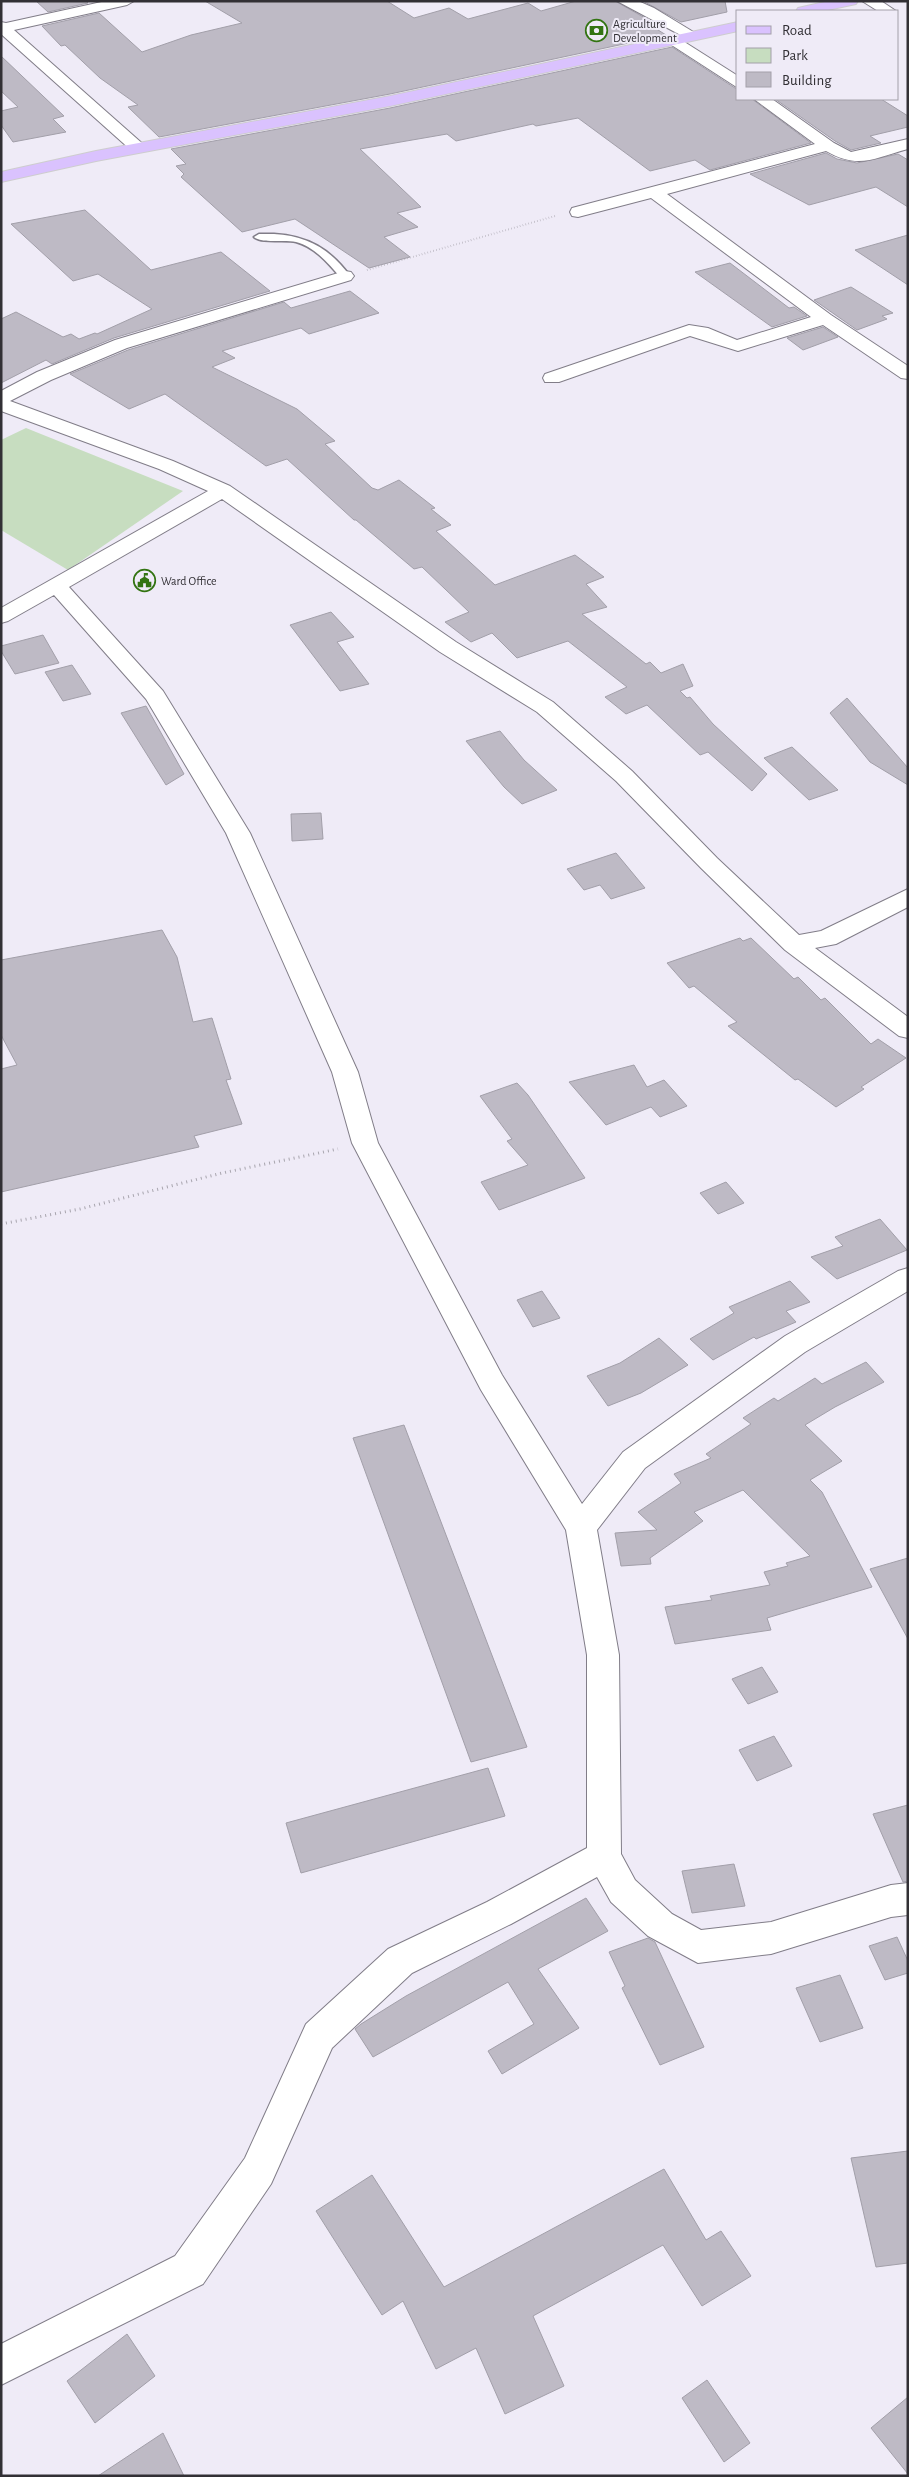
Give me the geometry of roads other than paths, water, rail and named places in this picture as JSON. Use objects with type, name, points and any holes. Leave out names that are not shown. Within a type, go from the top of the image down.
[{"type":"main road","points":[[807,10],[840,2]]},
{"type":"main road","points":[[1,177],[138,148],[390,101],[736,26]]},
{"type":"street","points":[[4,33],[127,1]]},
{"type":"street","points":[[624,1],[649,11],[693,36]]},
{"type":"street","points":[[869,1],[887,10]]},
{"type":"street","points":[[4,33],[138,148]]},
{"type":"street","points":[[674,41],[736,82]]},
{"type":"street","points":[[763,100],[828,146],[846,156],[855,158],[908,144]]},
{"type":"street","points":[[578,212],[828,146]]},
{"type":"street","points":[[654,192],[825,319],[908,374]]},
{"type":"street","points":[[1,398],[44,376],[121,344],[345,276]]},
{"type":"street","points":[[552,378],[689,330],[698,330],[729,345],[738,346],[825,319]]},
{"type":"street","points":[[1,404],[166,465],[224,490],[448,647],[545,707],[624,776],[709,863],[794,944],[908,1030]]},
{"type":"street","points":[[1,617],[224,490]]},
{"type":"street","points":[[56,585],[154,696],[238,833],[345,1072],[365,1143],[491,1382],[581,1528],[603,1655],[604,1856],[623,1891],[660,1925],[698,1947],[771,1938],[891,1901],[908,1898]]},
{"type":"street","points":[[794,944],[828,938],[908,897]]},
{"type":"street","points":[[581,1528],[634,1460],[795,1344],[908,1278]]},
{"type":"street","points":[[1,2365],[189,2270],[258,2171],[319,2036],[400,1961],[499,1914],[604,1856]]},
{"type":"lane","points":[[258,237],[288,236],[311,245],[326,254],[345,276]]},
{"type":"place","name":"Agriculture Development","points":[[597,31]]},
{"type":"place","name":"Ward Office","points":[[145,581]]}]
